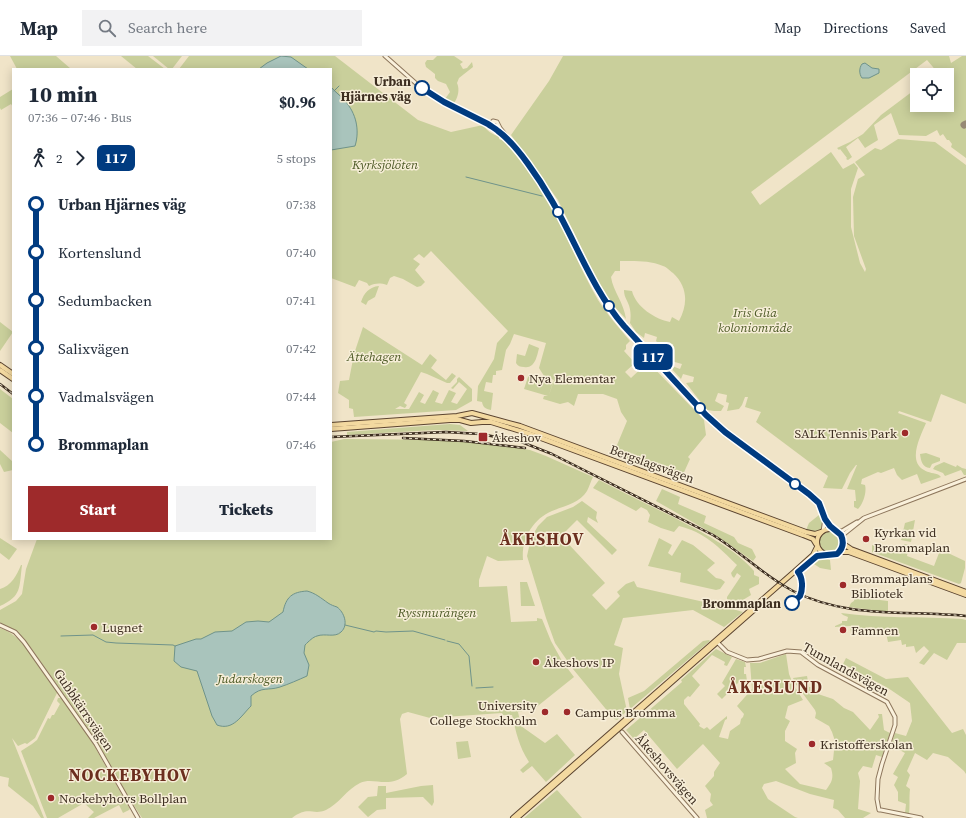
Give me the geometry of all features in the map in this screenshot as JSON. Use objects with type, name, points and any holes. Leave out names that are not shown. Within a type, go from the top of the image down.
[{"type":"main road","points":[[0,365],[12,373]]},
{"type":"main road","points":[[0,370],[12,378]]},
{"type":"main road","points":[[468,422],[466,418],[469,413]]},
{"type":"main road","name":"Bergslagsvägen","points":[[332,425],[456,416],[469,413],[476,414],[520,426],[806,532],[815,534],[822,532]]},
{"type":"main road","points":[[475,422],[477,419],[476,414]]},
{"type":"main road","name":"Bergslagsvägen","points":[[332,429],[450,420],[491,422],[523,431],[803,535],[813,539],[817,545]]},
{"type":"main road","points":[[797,571],[813,555],[817,545],[817,537],[822,532],[834,530],[843,540],[845,545],[851,549],[966,592]]},
{"type":"main road","points":[[840,552],[843,540]]},
{"type":"main road","points":[[817,545],[820,551],[826,555]]},
{"type":"main road","points":[[517,818],[797,571],[815,557],[840,552],[849,552],[966,595]]},
{"type":"main road","points":[[513,818],[716,642]]},
{"type":"street","points":[[385,56],[419,86],[444,102],[483,121],[491,123],[496,121],[553,202],[600,293],[615,316],[706,415],[725,432],[816,499],[821,506],[825,519],[834,530],[842,530],[885,509],[966,479]]},
{"type":"street","points":[[491,123],[494,128],[513,145]]},
{"type":"street","points":[[494,128],[498,125]]},
{"type":"street","points":[[822,532],[825,519]]},
{"type":"street","points":[[843,540],[844,534],[857,522]]},
{"type":"street","name":"Gubbkärrsvägen","points":[[0,625],[15,632],[24,642],[92,737],[138,818]]},
{"type":"street","name":"Tunnlandsvägen","points":[[716,642],[726,652],[747,660],[760,659],[787,651],[801,652],[818,666],[887,702],[895,717],[895,725],[878,779],[877,799],[879,810],[922,818]]},
{"type":"street","name":"Åkeshovsvägen","points":[[622,732],[697,818]]},
{"type":"green space","points":[[10,56],[56,56],[70,68],[16,68]]},
{"type":"green space","points":[[121,56],[148,56],[164,68],[136,68]]},
{"type":"green space","points":[[153,56],[182,56],[173,68],[168,68]]},
{"type":"green space","name":"Kyrksjölöten","points":[[189,56],[335,56],[418,120],[451,132],[483,125],[490,132],[499,136],[499,139],[503,140],[514,151],[541,188],[598,300],[630,341],[626,345],[626,349],[624,351],[635,363],[625,372],[631,378],[648,362],[704,420],[706,435],[688,457],[690,459],[681,479],[616,455],[614,447],[617,445],[627,421],[621,412],[617,399],[603,394],[578,394],[574,406],[568,402],[560,404],[543,399],[544,396],[548,396],[524,389],[529,374],[553,382],[549,395],[554,380],[544,376],[539,368],[546,343],[514,334],[506,350],[502,370],[496,371],[496,375],[493,375],[492,383],[486,382],[484,391],[493,393],[491,410],[485,408],[482,402],[477,401],[478,386],[494,359],[497,343],[508,331],[431,251],[424,258],[419,254],[413,259],[420,264],[415,270],[425,282],[421,286],[417,287],[394,276],[390,278],[387,285],[374,284],[369,286],[367,283],[359,280],[355,287],[332,278],[332,68],[180,68]]},
{"type":"green space","points":[[437,56],[454,56],[463,62],[460,64],[463,69],[467,68],[472,62],[473,67],[459,78],[457,83],[457,99],[454,103],[445,99],[450,92],[446,84],[438,81],[435,78],[435,74],[426,67],[425,63],[427,60],[433,60]]},
{"type":"green space","name":"Iris Glia koloniområde","points":[[563,56],[949,56],[951,63],[962,56],[966,56],[966,158],[951,147],[952,144],[949,140],[947,140],[943,134],[940,136],[937,130],[926,136],[899,135],[891,113],[874,125],[878,140],[865,148],[858,138],[846,147],[852,157],[848,160],[840,149],[839,150],[837,148],[863,134],[881,115],[910,93],[910,112],[954,112],[954,68],[934,68],[927,60],[916,68],[910,68],[910,73],[751,192],[760,205],[831,152],[843,169],[854,163],[858,168],[851,189],[851,227],[860,263],[865,272],[866,269],[854,236],[853,197],[858,179],[865,175],[855,162],[875,148],[881,150],[898,139],[935,142],[966,165],[966,404],[941,394],[931,422],[899,411],[898,413],[926,423],[917,448],[916,461],[919,466],[927,472],[939,475],[941,477],[921,484],[917,474],[902,480],[897,475],[894,468],[881,473],[878,472],[862,479],[861,484],[865,485],[865,494],[858,509],[854,507],[854,501],[856,501],[855,490],[847,489],[857,465],[850,473],[842,489],[823,488],[828,476],[756,422],[761,412],[745,407],[748,397],[745,397],[739,409],[727,411],[729,403],[726,402],[727,395],[718,393],[715,401],[724,406],[721,411],[707,410],[686,383],[693,382],[694,377],[683,374],[681,379],[670,367],[672,366],[680,369],[682,364],[671,361],[674,350],[659,344],[656,341],[657,337],[645,333],[644,338],[636,332],[630,323],[630,310],[624,290],[632,291],[634,297],[642,307],[652,315],[670,322],[672,317],[679,321],[684,308],[685,296],[682,284],[678,278],[667,268],[658,264],[636,261],[620,261],[620,271],[615,271],[611,277],[626,319],[606,298],[558,200],[511,135],[549,81]]},
{"type":"green space","points":[[12,90],[12,106],[11,104],[1,110],[0,97]]},
{"type":"green space","points":[[379,286],[375,297],[368,301],[366,305],[361,302],[367,291]]},
{"type":"green space","points":[[0,322],[12,331],[12,333],[0,351]]},
{"type":"green space","name":"Ättehagen","points":[[363,327],[422,365],[430,354],[437,360],[431,368],[446,380],[452,373],[456,376],[450,383],[447,383],[421,372],[404,403],[407,405],[405,408],[400,406],[395,409],[409,409],[419,392],[424,395],[420,402],[425,404],[433,390],[439,393],[435,402],[442,404],[449,390],[456,393],[451,402],[457,404],[467,389],[459,382],[453,389],[451,388],[457,382],[459,377],[472,389],[472,401],[456,410],[354,417],[353,409],[349,408],[349,400],[338,393],[340,381],[349,380],[354,354]]},
{"type":"green space","points":[[529,344],[539,348],[535,361],[528,367],[519,366],[516,363],[517,354],[525,356]]},
{"type":"green space","points":[[0,389],[12,398],[12,432],[0,423]]},
{"type":"green space","points":[[450,424],[460,425],[468,431],[435,430],[347,435],[347,432]]},
{"type":"green space","name":"Judarskogen","points":[[344,439],[449,440],[506,446],[530,450],[593,477],[584,495],[571,504],[545,515],[534,524],[526,537],[523,560],[498,561],[487,556],[479,580],[479,587],[507,586],[511,622],[537,621],[537,618],[542,619],[551,641],[562,661],[562,664],[565,665],[574,677],[534,709],[518,712],[521,726],[545,743],[557,734],[575,755],[546,782],[532,766],[523,773],[520,770],[529,762],[520,745],[512,715],[503,715],[502,713],[430,718],[408,712],[402,714],[400,719],[407,774],[394,781],[365,781],[360,783],[331,807],[321,812],[307,811],[292,818],[142,818],[117,779],[95,738],[31,648],[16,630],[0,624],[0,610],[16,601],[22,594],[26,569],[37,540],[332,540],[332,442]]},
{"type":"green space","points":[[0,450],[12,461],[12,470],[4,472],[0,464]]},
{"type":"green space","points":[[926,453],[940,458],[940,461],[932,464],[930,468],[925,466],[921,461],[920,454]]},
{"type":"green space","points":[[944,462],[966,469],[966,475],[964,475],[961,470],[945,476],[943,473],[933,469],[935,466]]},
{"type":"green space","points":[[599,480],[673,517],[727,547],[754,571],[754,575],[759,577],[759,584],[749,589],[751,595],[736,602],[730,601],[727,597],[741,576],[737,573],[734,578],[732,576],[731,573],[737,565],[724,552],[704,536],[696,532],[679,526],[674,532],[648,522],[650,515],[647,510],[641,507],[636,511],[593,488]]},
{"type":"green space","points":[[662,489],[680,497],[678,504],[706,516],[704,523],[734,537],[738,543],[752,549],[756,557],[753,561],[717,536],[656,501]]},
{"type":"green space","points":[[582,501],[597,512],[596,518],[598,523],[588,517],[587,522],[617,550],[612,555],[577,520],[561,536],[605,583],[592,595],[606,610],[620,596],[617,592],[626,584],[634,581],[637,587],[743,612],[724,627],[693,610],[623,618],[614,645],[623,648],[619,674],[627,711],[617,720],[614,719],[573,669],[555,643],[527,556],[531,538],[538,526],[547,517],[573,507]]},
{"type":"green space","points":[[819,515],[823,521],[822,529],[815,532],[806,530],[809,523]]},
{"type":"green space","points":[[915,520],[911,542],[901,540],[905,523]]},
{"type":"green space","points":[[826,531],[834,531],[841,538],[841,546],[834,553],[826,553],[819,546],[819,538]]},
{"type":"green space","points":[[0,538],[17,549],[9,560],[0,553]]},
{"type":"green space","points":[[659,538],[672,545],[668,553],[672,556],[682,540],[693,545],[715,563],[707,570],[716,578],[725,582],[720,589],[716,590],[680,582],[681,573],[648,566]]},
{"type":"green space","points":[[904,544],[909,545],[907,556],[934,566],[939,553],[948,553],[965,561],[965,568],[961,583],[959,584],[872,552],[872,545],[901,554]]},
{"type":"green space","points":[[823,557],[830,560],[831,570],[820,568],[811,562],[816,558]]},
{"type":"green space","points":[[21,565],[20,585],[16,595],[0,606],[0,589],[4,588],[10,583]]},
{"type":"green space","points":[[520,582],[527,582],[535,606],[521,606]]},
{"type":"green space","points":[[855,597],[888,601],[888,612],[849,607],[854,601]]},
{"type":"green space","points":[[841,613],[871,616],[962,619],[966,620],[966,643],[957,643],[947,660],[934,653],[924,665],[919,663],[929,651],[924,646],[916,653],[914,646],[906,647],[906,644],[902,645],[901,640],[888,642],[886,633],[874,635],[872,627],[854,630],[851,632],[850,626],[835,627],[842,623],[842,621],[847,621],[848,617]]},
{"type":"green space","points":[[0,628],[9,632],[25,646],[57,691],[35,738],[27,744],[25,743],[18,746],[12,738],[44,818],[41,818],[33,806],[8,786],[9,778],[0,776]]},
{"type":"green space","points":[[703,641],[710,641],[630,709],[628,698],[644,691]]},
{"type":"green space","points":[[716,649],[732,657],[727,666],[724,665],[725,662],[712,655],[692,676],[700,685],[690,697],[688,696],[684,700],[684,704],[700,724],[699,726],[704,729],[707,727],[710,730],[727,716],[719,737],[728,739],[730,731],[740,724],[744,714],[737,706],[752,689],[750,663],[760,663],[786,654],[789,674],[793,684],[803,700],[788,706],[785,718],[790,721],[785,731],[785,741],[797,749],[795,753],[796,763],[785,769],[800,784],[826,790],[831,782],[832,775],[831,768],[824,763],[833,760],[835,741],[829,726],[815,718],[815,710],[793,678],[807,676],[809,687],[816,687],[815,693],[833,699],[844,708],[853,712],[870,730],[879,717],[878,714],[882,714],[884,730],[890,733],[882,757],[876,755],[872,768],[863,766],[858,773],[860,781],[858,809],[871,813],[863,818],[845,818],[838,810],[833,808],[834,800],[810,794],[776,781],[764,784],[762,788],[768,799],[798,818],[707,818],[705,810],[713,805],[710,801],[711,794],[705,786],[714,776],[714,772],[720,763],[703,744],[677,769],[644,730],[634,739],[626,730],[682,682],[681,680]]},
{"type":"green space","points":[[846,658],[886,679],[908,677],[952,733],[963,729],[966,735],[966,774],[948,757],[933,753],[927,760],[915,753],[907,771],[910,775],[906,786],[910,789],[909,814],[905,813],[906,804],[898,801],[898,792],[894,785],[898,777],[893,774],[905,753],[891,745],[895,733],[906,736],[912,721],[910,703],[888,688],[843,664]]},
{"type":"green space","points":[[736,659],[745,662],[746,667],[744,667],[744,674],[746,674],[747,681],[744,683],[741,680],[722,699],[717,694],[725,686],[722,683]]},
{"type":"green space","points":[[58,698],[62,698],[95,745],[130,809],[129,810],[123,813],[119,805],[94,818],[88,818],[94,812],[84,803],[58,818],[47,818],[21,751],[37,740],[48,718],[50,719],[52,715],[54,715],[60,704],[57,701]]},
{"type":"green space","points":[[468,741],[471,757],[458,759],[456,742]]},
{"type":"green space","points":[[433,785],[434,802],[432,806],[423,797],[386,798],[386,809],[377,810],[368,817],[358,807],[368,797],[377,796],[378,786],[386,786],[386,793]]},
{"type":"green space","points":[[557,790],[582,818],[524,818]]},
{"type":"water","points":[[281,56],[291,57],[307,68],[260,68]]},
{"type":"water","points":[[865,63],[872,68],[879,69],[879,73],[869,78],[862,78],[860,75],[860,69],[862,64]]},
{"type":"water","points":[[332,88],[349,106],[354,116],[357,128],[355,146],[332,150]]},
{"type":"water","points":[[307,591],[340,609],[345,619],[345,626],[341,632],[336,635],[320,635],[311,639],[305,645],[304,653],[309,665],[307,676],[280,687],[258,691],[251,696],[251,706],[236,722],[228,726],[217,725],[212,716],[197,671],[181,667],[174,661],[175,646],[196,639],[201,639],[215,632],[232,631],[246,622],[269,622],[283,612],[290,596]]},
{"type":"waterway","points":[[334,91],[339,86]]},
{"type":"waterway","points":[[466,177],[542,196]]},
{"type":"waterway","points":[[345,625],[374,632],[413,631],[445,640]]},
{"type":"waterway","points":[[61,636],[93,635],[106,642],[175,646]]},
{"type":"waterway","points":[[447,641],[459,644],[469,656],[472,686]]},
{"type":"waterway","points":[[476,688],[493,687]]},
{"type":"railway","points":[[0,384],[12,393]]},
{"type":"railway","points":[[332,437],[446,432],[480,434],[519,441],[552,454],[713,535],[782,585],[814,600],[856,610],[966,616]]},
{"type":"railway","points":[[403,438],[464,441],[525,448]]},
{"type":"bus line","name":"117","points":[[422,88],[444,102],[480,119],[492,128],[498,130],[513,145],[546,190],[600,293],[615,316],[706,415],[725,432],[816,499],[819,503],[825,519],[832,529],[841,535],[843,545],[840,552],[837,554],[815,557],[798,572],[802,577],[802,586],[800,596],[792,603]]},
{"type":"place","name":"Urban Hjärnes väg","points":[[422,88]]},
{"type":"place","name":"Nya Elementar","points":[[521,378]]},
{"type":"place","name":"SALK Tennis Park","points":[[905,433]]},
{"type":"place","name":"Åkeshov","points":[[483,437]]},
{"type":"place","name":"Kyrkan vid Brommaplan","points":[[866,539]]},
{"type":"place","name":"Brommaplans Bibliotek","points":[[843,585]]},
{"type":"place","name":"Brommaplan","points":[[792,603]]},
{"type":"place","name":"Lugnet","points":[[94,627]]},
{"type":"place","name":"Famnen","points":[[843,630]]},
{"type":"place","name":"Åkeshovs IP","points":[[536,662]]},
{"type":"place","name":"University College Stockholm","points":[[545,712]]},
{"type":"place","name":"Campus Bromma","points":[[567,712]]},
{"type":"place","name":"Kristofferskolan","points":[[812,744]]},
{"type":"place","name":"Nockebyhovs Bollplan","points":[[51,798]]},
{"type":"district","name":"ÅKESHOV","points":[[542,539]]},
{"type":"district","name":"ÅKESLUND","points":[[775,687]]},
{"type":"district","name":"NOCKEBYHOV","points":[[130,775]]},
{"type":"park label","name":"Ryssmurängen","points":[[437,612]]}]
